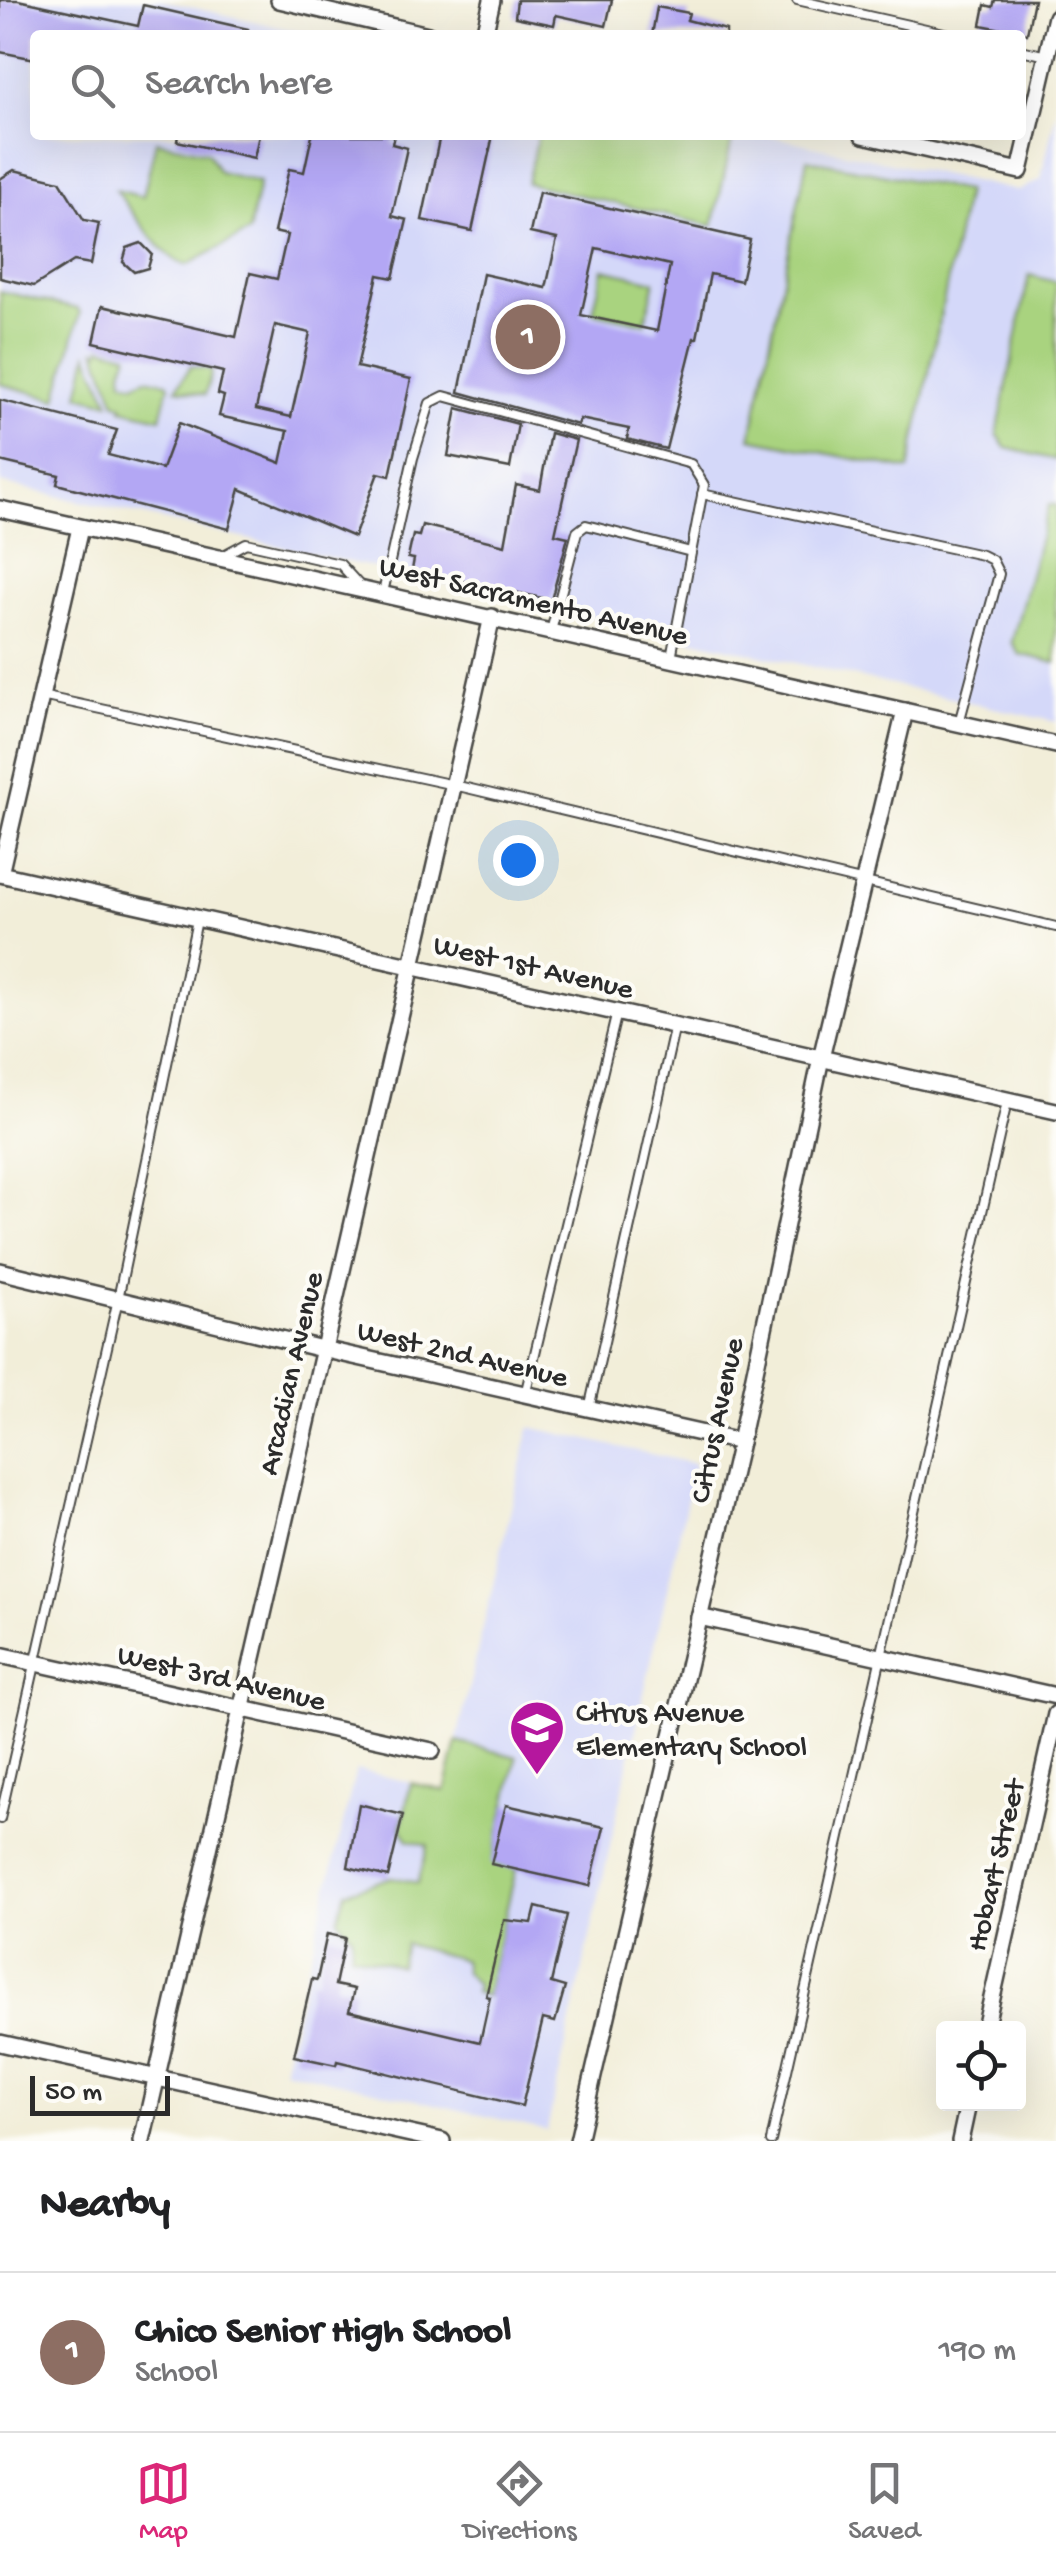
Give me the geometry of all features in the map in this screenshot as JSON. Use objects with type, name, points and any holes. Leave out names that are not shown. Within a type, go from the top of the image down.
[{"type":"street","points":[[279,0],[407,30]]},
{"type":"street","points":[[485,30],[492,0]]},
{"type":"street","points":[[885,140],[1020,171],[1056,17]]},
{"type":"street","name":"West Sacramento Avenue","points":[[0,509],[1056,745]]},
{"type":"street","points":[[0,874],[80,528]]},
{"type":"street","name":"Arcadian Avenue","points":[[142,2141],[492,617]]},
{"type":"street","name":"Citrus Avenue","points":[[578,2141],[740,1442],[821,1058],[905,711]]},
{"type":"street","name":"West 1st Avenue","points":[[0,874],[1056,1111]]},
{"type":"street","name":"West 2nd Avenue","points":[[0,1270],[322,1349],[740,1442]]},
{"type":"street","points":[[699,1617],[1056,1696]]},
{"type":"street","name":"West 3rd Avenue","points":[[0,1655],[432,1752]]},
{"type":"street","name":"Hobart Street","points":[[987,2021],[1056,1714]]},
{"type":"street","points":[[0,2043],[442,2141]]},
{"type":"street","points":[[960,2141],[966,2111]]},
{"type":"lane","points":[[798,0],[931,30]]},
{"type":"lane","points":[[1026,51],[1047,56]]},
{"type":"lane","points":[[383,594],[424,421],[430,403],[444,396],[692,464],[703,490],[670,658]]},
{"type":"lane","points":[[703,490],[992,560],[999,574],[959,723]]},
{"type":"lane","points":[[551,631],[577,532],[586,524],[691,552]]},
{"type":"lane","points":[[41,696],[454,786],[1056,926]]},
{"type":"lane","points":[[0,1819],[118,1299],[198,918]]},
{"type":"lane","points":[[525,1394],[618,1012]]},
{"type":"lane","points":[[589,1408],[675,1025]]},
{"type":"lane","points":[[772,2141],[1008,1100]]},
{"type":"shaded area","points":[[0,0],[160,0],[292,30],[30,30],[30,140],[787,140],[1018,191],[1041,179],[1056,111],[1056,722],[0,483]]},
{"type":"shaded area","name":"Citrus Avenue Elementary School","points":[[530,1427],[695,1464],[547,2130],[283,2069],[356,1770],[445,1790]]},
{"type":"green space","points":[[537,140],[732,140],[713,226],[527,183]]},
{"type":"green space","points":[[156,141],[207,152],[219,172],[259,182],[249,232],[187,265],[169,255],[116,190],[143,197]]},
{"type":"green space","points":[[807,159],[966,191],[909,470],[751,438]]},
{"type":"green space","points":[[603,269],[655,281],[645,323],[593,312]]},
{"type":"green space","points":[[1029,275],[1056,282],[1056,460],[1006,448],[997,434]]},
{"type":"green space","points":[[0,291],[78,309],[57,399],[0,384]]},
{"type":"green space","points":[[101,347],[128,354],[123,380],[134,384],[146,378],[167,382],[161,418],[122,409],[123,405],[116,403],[96,350],[100,352]]},
{"type":"green space","points":[[88,354],[110,403],[79,395]]},
{"type":"green space","points":[[191,366],[212,370],[205,395],[176,389]]},
{"type":"green space","points":[[1049,505],[1056,505],[1056,663],[1019,654],[1012,642]]},
{"type":"green space","points":[[457,1742],[517,1757],[492,1863],[516,1869],[486,1996],[474,1992],[476,1985],[465,1972],[463,1960],[405,1944],[400,1966],[351,1954],[352,1936],[338,1919],[346,1892],[392,1877],[418,1883],[428,1845],[408,1840],[401,1828],[411,1783],[445,1791]]},
{"type":"building","points":[[0,0],[18,0],[138,26],[143,5],[248,29],[30,30],[30,58],[0,52]]},
{"type":"building","points":[[517,0],[612,0],[606,26],[556,15],[554,25],[515,17]]},
{"type":"building","points":[[995,0],[1034,0],[1027,34],[1026,30],[981,25],[985,5],[993,7]]},
{"type":"building","points":[[657,7],[689,13],[687,20],[726,30],[653,30]]},
{"type":"building","points":[[177,140],[258,140],[254,158]]},
{"type":"building","points":[[311,140],[393,140],[392,144],[407,148],[392,216],[407,220],[393,278],[378,275],[357,367],[411,379],[390,476],[378,473],[354,537],[240,489],[229,529],[57,484],[59,475],[0,461],[0,400],[117,430],[108,455],[162,469],[179,423],[281,463],[288,431],[219,416],[224,396],[218,394],[223,372],[94,342],[102,306],[236,337],[250,273],[277,279],[287,235],[274,232],[289,169],[304,172]],"holes":[[[275,325],[310,333],[291,417],[256,409]]]},
{"type":"building","points":[[439,140],[492,140],[472,231],[422,220]]},
{"type":"building","points":[[14,170],[60,181],[84,220],[99,223],[91,264],[74,261],[34,286],[0,278],[0,179]]},
{"type":"building","points":[[539,192],[750,240],[741,281],[710,274],[666,449],[627,439],[629,429],[580,419],[578,425],[459,392],[483,274],[546,288],[557,239],[530,233]],"holes":[[[596,248],[670,265],[657,331],[581,315]]]},
{"type":"building","points":[[141,243],[152,254],[148,268],[134,272],[123,262],[127,248]]},
{"type":"building","points":[[457,408],[518,424],[510,468],[448,456]]},
{"type":"building","points":[[550,433],[576,440],[555,534],[568,537],[551,600],[412,570],[414,559],[408,558],[413,535],[419,536],[422,525],[505,545],[516,485],[540,490]]},
{"type":"building","points":[[359,1804],[403,1815],[388,1877],[348,1867]]},
{"type":"building","points":[[506,1805],[604,1827],[590,1886],[491,1864]]},
{"type":"building","points":[[536,1907],[567,1915],[551,1983],[565,1987],[555,2022],[543,2019],[522,2106],[337,2061],[336,2065],[294,2056],[327,1934],[345,1938],[335,1985],[354,1989],[349,2011],[480,2042],[504,1920],[532,1923]]},
{"type":"place","name":"Chico Senior High School","points":[[528,337]]},
{"type":"place","name":"Citrus Avenue Elementary School","points":[[537,1777]]}]
